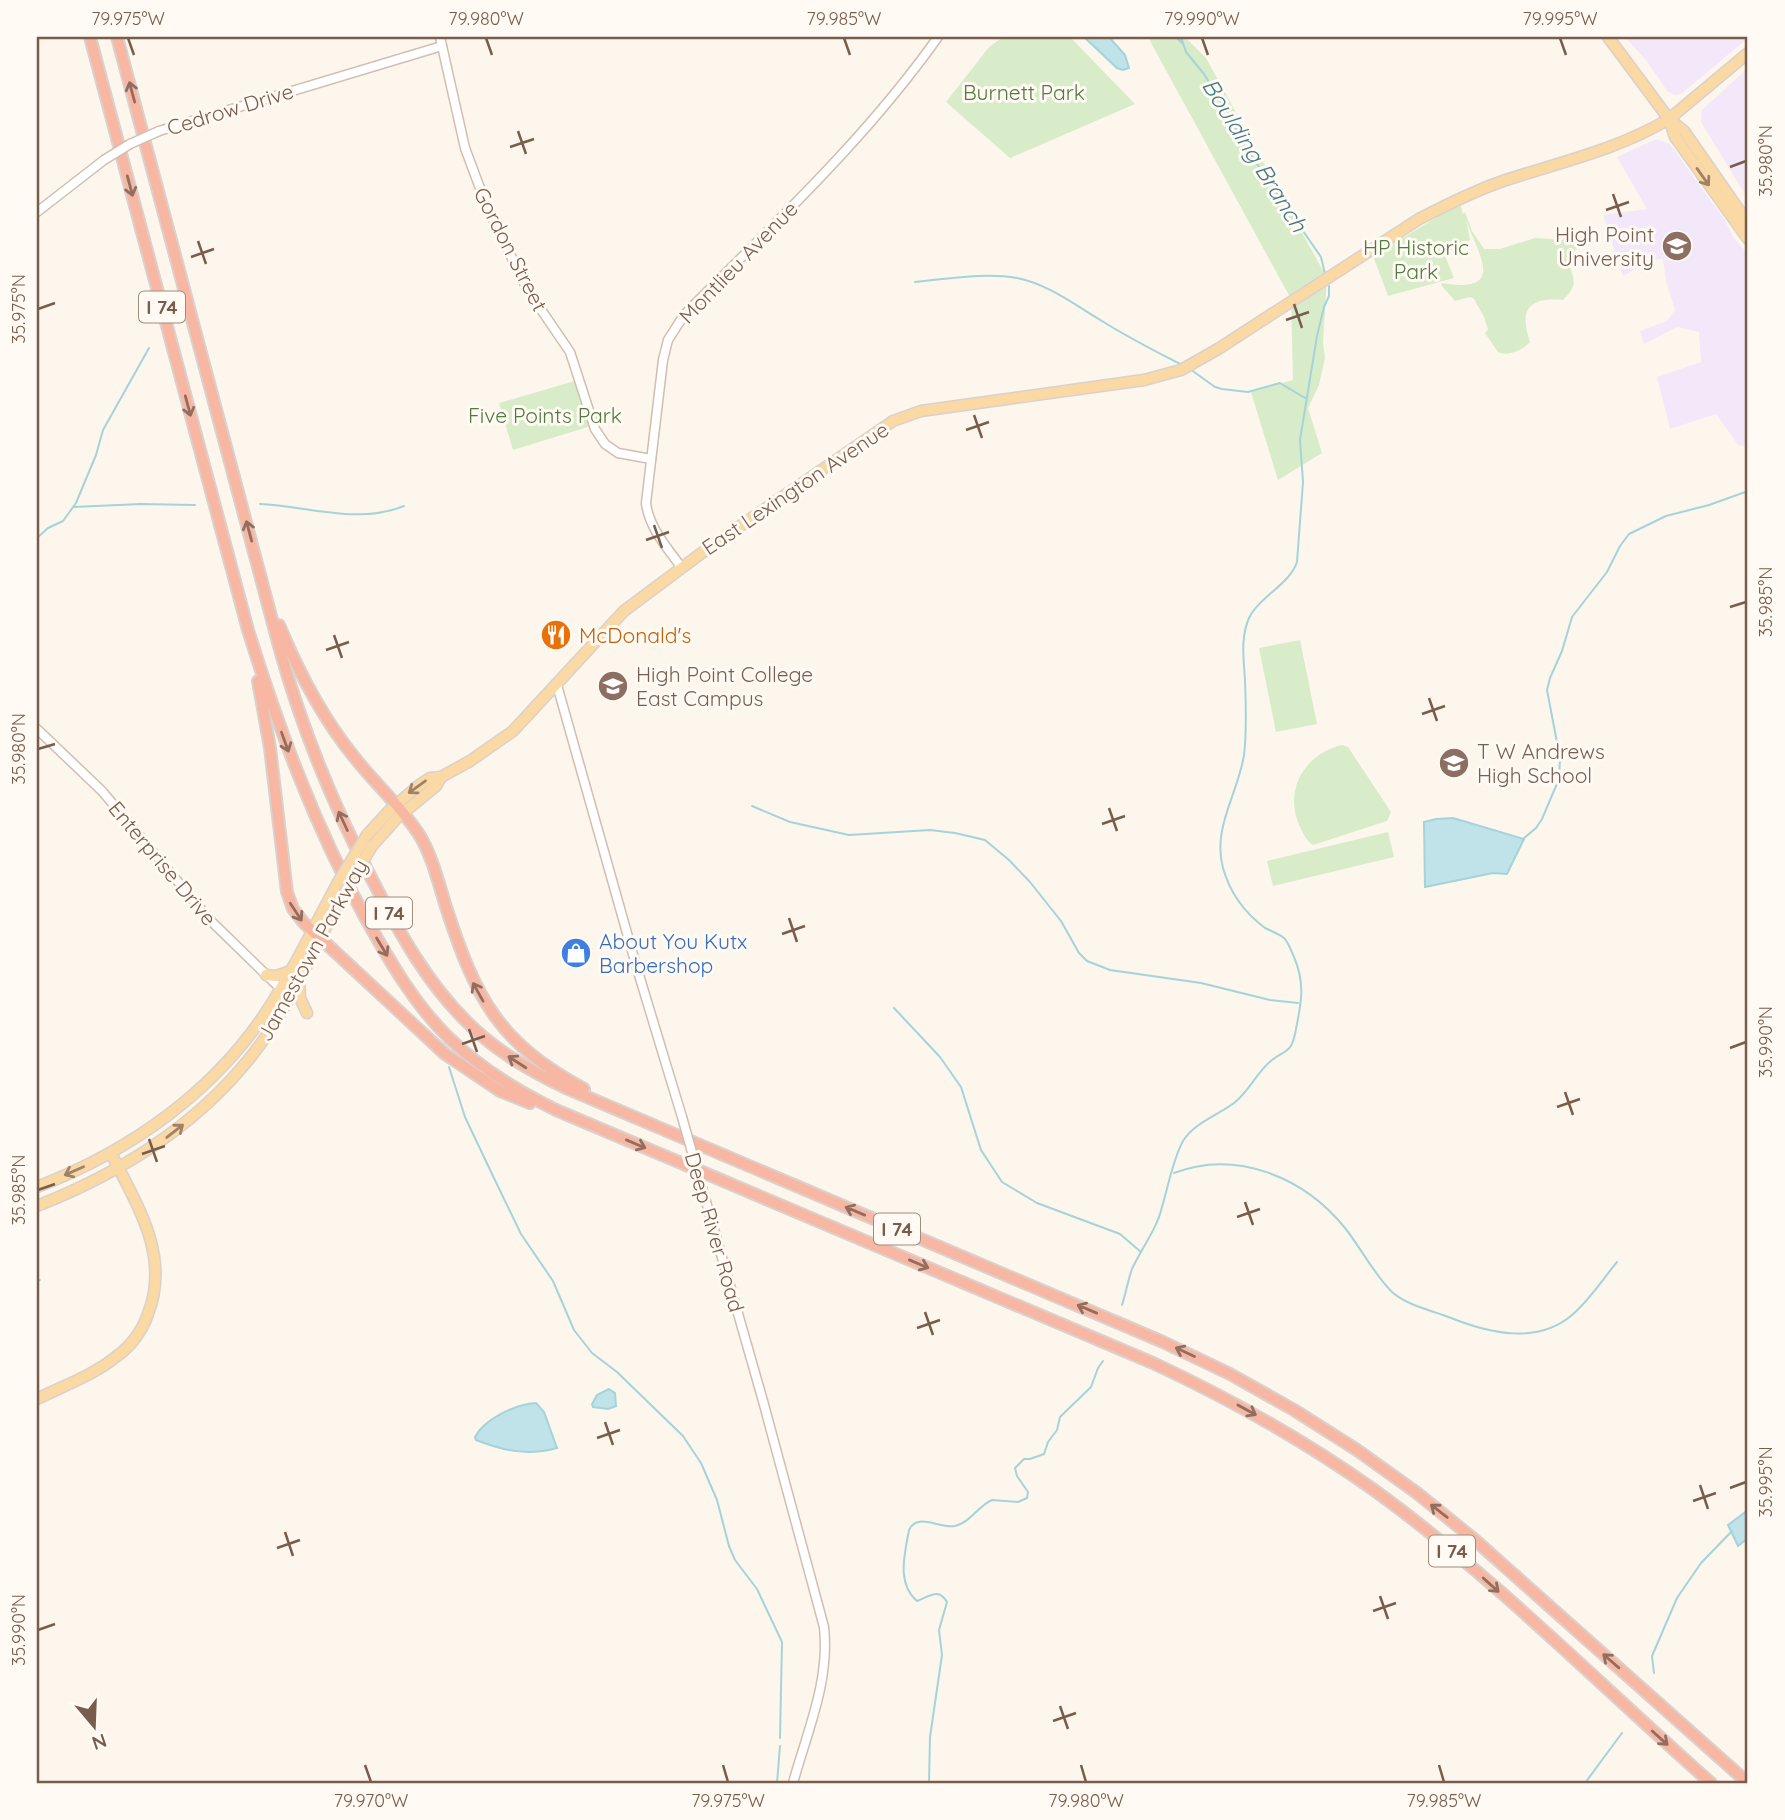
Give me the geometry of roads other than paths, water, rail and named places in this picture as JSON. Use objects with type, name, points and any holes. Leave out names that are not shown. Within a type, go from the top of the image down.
[{"type":"highway","name":"I 74","points":[[90,37],[248,630],[278,722],[313,812],[361,910],[403,981],[437,1025],[477,1062],[523,1093],[573,1117],[1153,1363],[1282,1430],[1373,1490],[1450,1550],[1709,1783]]},
{"type":"highway","name":"I 74","points":[[117,37],[287,676],[334,802],[382,899],[433,982],[466,1021],[520,1064],[566,1088],[1157,1339],[1230,1374],[1294,1410],[1357,1450],[1446,1516],[1748,1783]]},
{"type":"highway","points":[[267,597],[296,666],[316,703],[355,759],[400,808],[428,851],[468,972],[497,1021],[514,1041],[547,1068],[645,1122]]},
{"type":"highway","points":[[248,630],[269,739],[289,899],[296,914],[427,1038],[464,1068],[514,1097],[573,1117]]},
{"type":"main road","points":[[1608,37],[1669,118],[1684,131],[1748,223]]},
{"type":"main road","name":"East Lexington Avenue","points":[[557,685],[624,611],[681,567],[893,421],[921,411],[1144,380],[1181,370],[1447,204],[1503,181],[1622,143],[1669,118],[1748,53]]},
{"type":"main road","points":[[1669,118],[1675,137],[1748,239]]},
{"type":"main road","name":"Jamestown Parkway","points":[[37,1206],[118,1169],[168,1136],[209,1101],[249,1058],[281,1013],[299,981],[333,892],[367,835],[400,808],[436,786],[441,777],[505,737],[557,685]]},
{"type":"main road","name":"Jamestown Parkway","points":[[37,1187],[111,1153],[158,1123],[212,1077],[249,1036],[338,904],[372,846],[400,808]]},
{"type":"main road","points":[[265,975],[276,976],[291,971]]},
{"type":"main road","points":[[281,1013],[294,1009],[307,1013],[300,998],[299,981]]},
{"type":"main road","points":[[37,1399],[116,1357],[136,1337],[152,1305],[156,1272],[153,1242],[111,1153]]},
{"type":"street","name":"Montlieu Avenue","points":[[681,567],[654,529],[648,516],[646,496],[667,340],[673,328],[861,135],[938,37]]},
{"type":"street","name":"Gordon Street","points":[[441,41],[465,148],[487,207],[527,289],[570,352],[595,429],[605,444],[618,453],[651,459]]},
{"type":"street","name":"Cedrow Drive","points":[[37,212],[104,160],[159,131],[441,41]]},
{"type":"street","name":"Deep River Road","points":[[557,685],[764,1401],[824,1627],[826,1655],[823,1675],[793,1783]]},
{"type":"street","name":"Enterprise Drive","points":[[37,729],[102,791],[186,894],[289,997]]},
{"type":"water","points":[[1084,37],[1109,37],[1125,55],[1129,68],[1117,68]]},
{"type":"water","points":[[1453,818],[1524,839],[1507,874],[1493,873],[1425,887],[1424,822]]},
{"type":"water","points":[[609,1389],[615,1393],[616,1406],[608,1409],[593,1407],[597,1395]]},
{"type":"water","points":[[536,1403],[544,1412],[557,1448],[536,1452],[516,1451],[476,1440],[479,1430],[493,1419],[510,1409]]},
{"type":"water","points":[[1748,1510],[1748,1538],[1738,1546],[1728,1525]]},
{"type":"waterway","name":"Boulding Branch","points":[[1176,37],[1183,44]]},
{"type":"waterway","name":"Boulding Branch","points":[[1181,37],[1186,52],[1204,74],[1246,148],[1321,257],[1325,274]]},
{"type":"waterway","points":[[915,282],[992,276],[1028,281],[1061,296],[1121,333],[1182,365]]},
{"type":"waterway","name":"Boulding Branch","points":[[1122,1305],[1132,1269],[1160,1215],[1183,1141],[1200,1124],[1239,1098],[1267,1064],[1289,1048],[1295,1034],[1301,986],[1294,957],[1284,938],[1258,922],[1234,894],[1220,853],[1223,825],[1244,755],[1246,718],[1243,650],[1246,626],[1254,610],[1288,577],[1297,562],[1303,482],[1300,440],[1317,336],[1329,296],[1329,286]]},
{"type":"waterway","points":[[37,538],[48,528],[63,521],[76,503],[96,455],[103,430],[149,348]]},
{"type":"waterway","points":[[1190,369],[1222,389],[1248,392],[1280,383],[1305,398]]},
{"type":"waterway","points":[[1523,839],[1542,819],[1559,779],[1560,758],[1547,690],[1572,617],[1607,572],[1629,534],[1666,516],[1748,491]]},
{"type":"waterway","points":[[260,504],[350,514],[368,514],[404,506]]},
{"type":"waterway","points":[[74,507],[195,505]]},
{"type":"waterway","points":[[752,806],[790,822],[849,835],[930,830],[985,840],[1030,882],[1061,921],[1079,953],[1087,961],[1110,970],[1201,983],[1270,1000],[1298,1003]]},
{"type":"waterway","points":[[894,1008],[940,1057],[961,1087],[981,1150],[1002,1182],[1037,1203],[1120,1234],[1141,1252]]},
{"type":"waterway","points":[[449,1067],[465,1117],[493,1176],[521,1234],[553,1281],[574,1330],[592,1353],[617,1372],[683,1436],[701,1463],[717,1500],[735,1560],[757,1589],[782,1642],[780,1738]]},
{"type":"waterway","points":[[1174,1173],[1197,1166],[1221,1164],[1245,1166],[1289,1182],[1328,1210],[1345,1228],[1385,1285],[1398,1297],[1497,1332],[1528,1333],[1558,1324],[1585,1303],[1617,1262]]},
{"type":"waterway","name":"Boulding Branch","points":[[929,1783],[930,1737],[942,1655],[939,1630],[947,1602],[937,1594],[917,1601],[910,1594],[904,1577],[909,1530],[917,1522],[955,1526],[966,1521],[992,1500],[1018,1502],[1027,1498],[1028,1492],[1015,1468],[1024,1459],[1044,1454],[1048,1442],[1057,1430],[1060,1417],[1091,1387],[1103,1361]]},
{"type":"waterway","points":[[1654,1673],[1652,1656],[1677,1598],[1701,1563],[1732,1531]]},
{"type":"waterway","points":[[1585,1783],[1622,1733]]},
{"type":"waterway","points":[[777,1783],[780,1746]]},
{"type":"place","name":"High Point University","points":[[1677,246]]},
{"type":"place","name":"McDonald's","points":[[556,635]]},
{"type":"place","name":"High Point College East Campus","points":[[613,686]]},
{"type":"place","name":"T W Andrews High School","points":[[1454,763]]},
{"type":"place","name":"About You Kutx Barbershop","points":[[576,953]]},
{"type":"park label","name":"Burnett Park","points":[[1024,92]]},
{"type":"park label","name":"HP Historic Park","points":[[1416,259]]},
{"type":"park label","name":"Five Points Park","points":[[545,415]]}]
